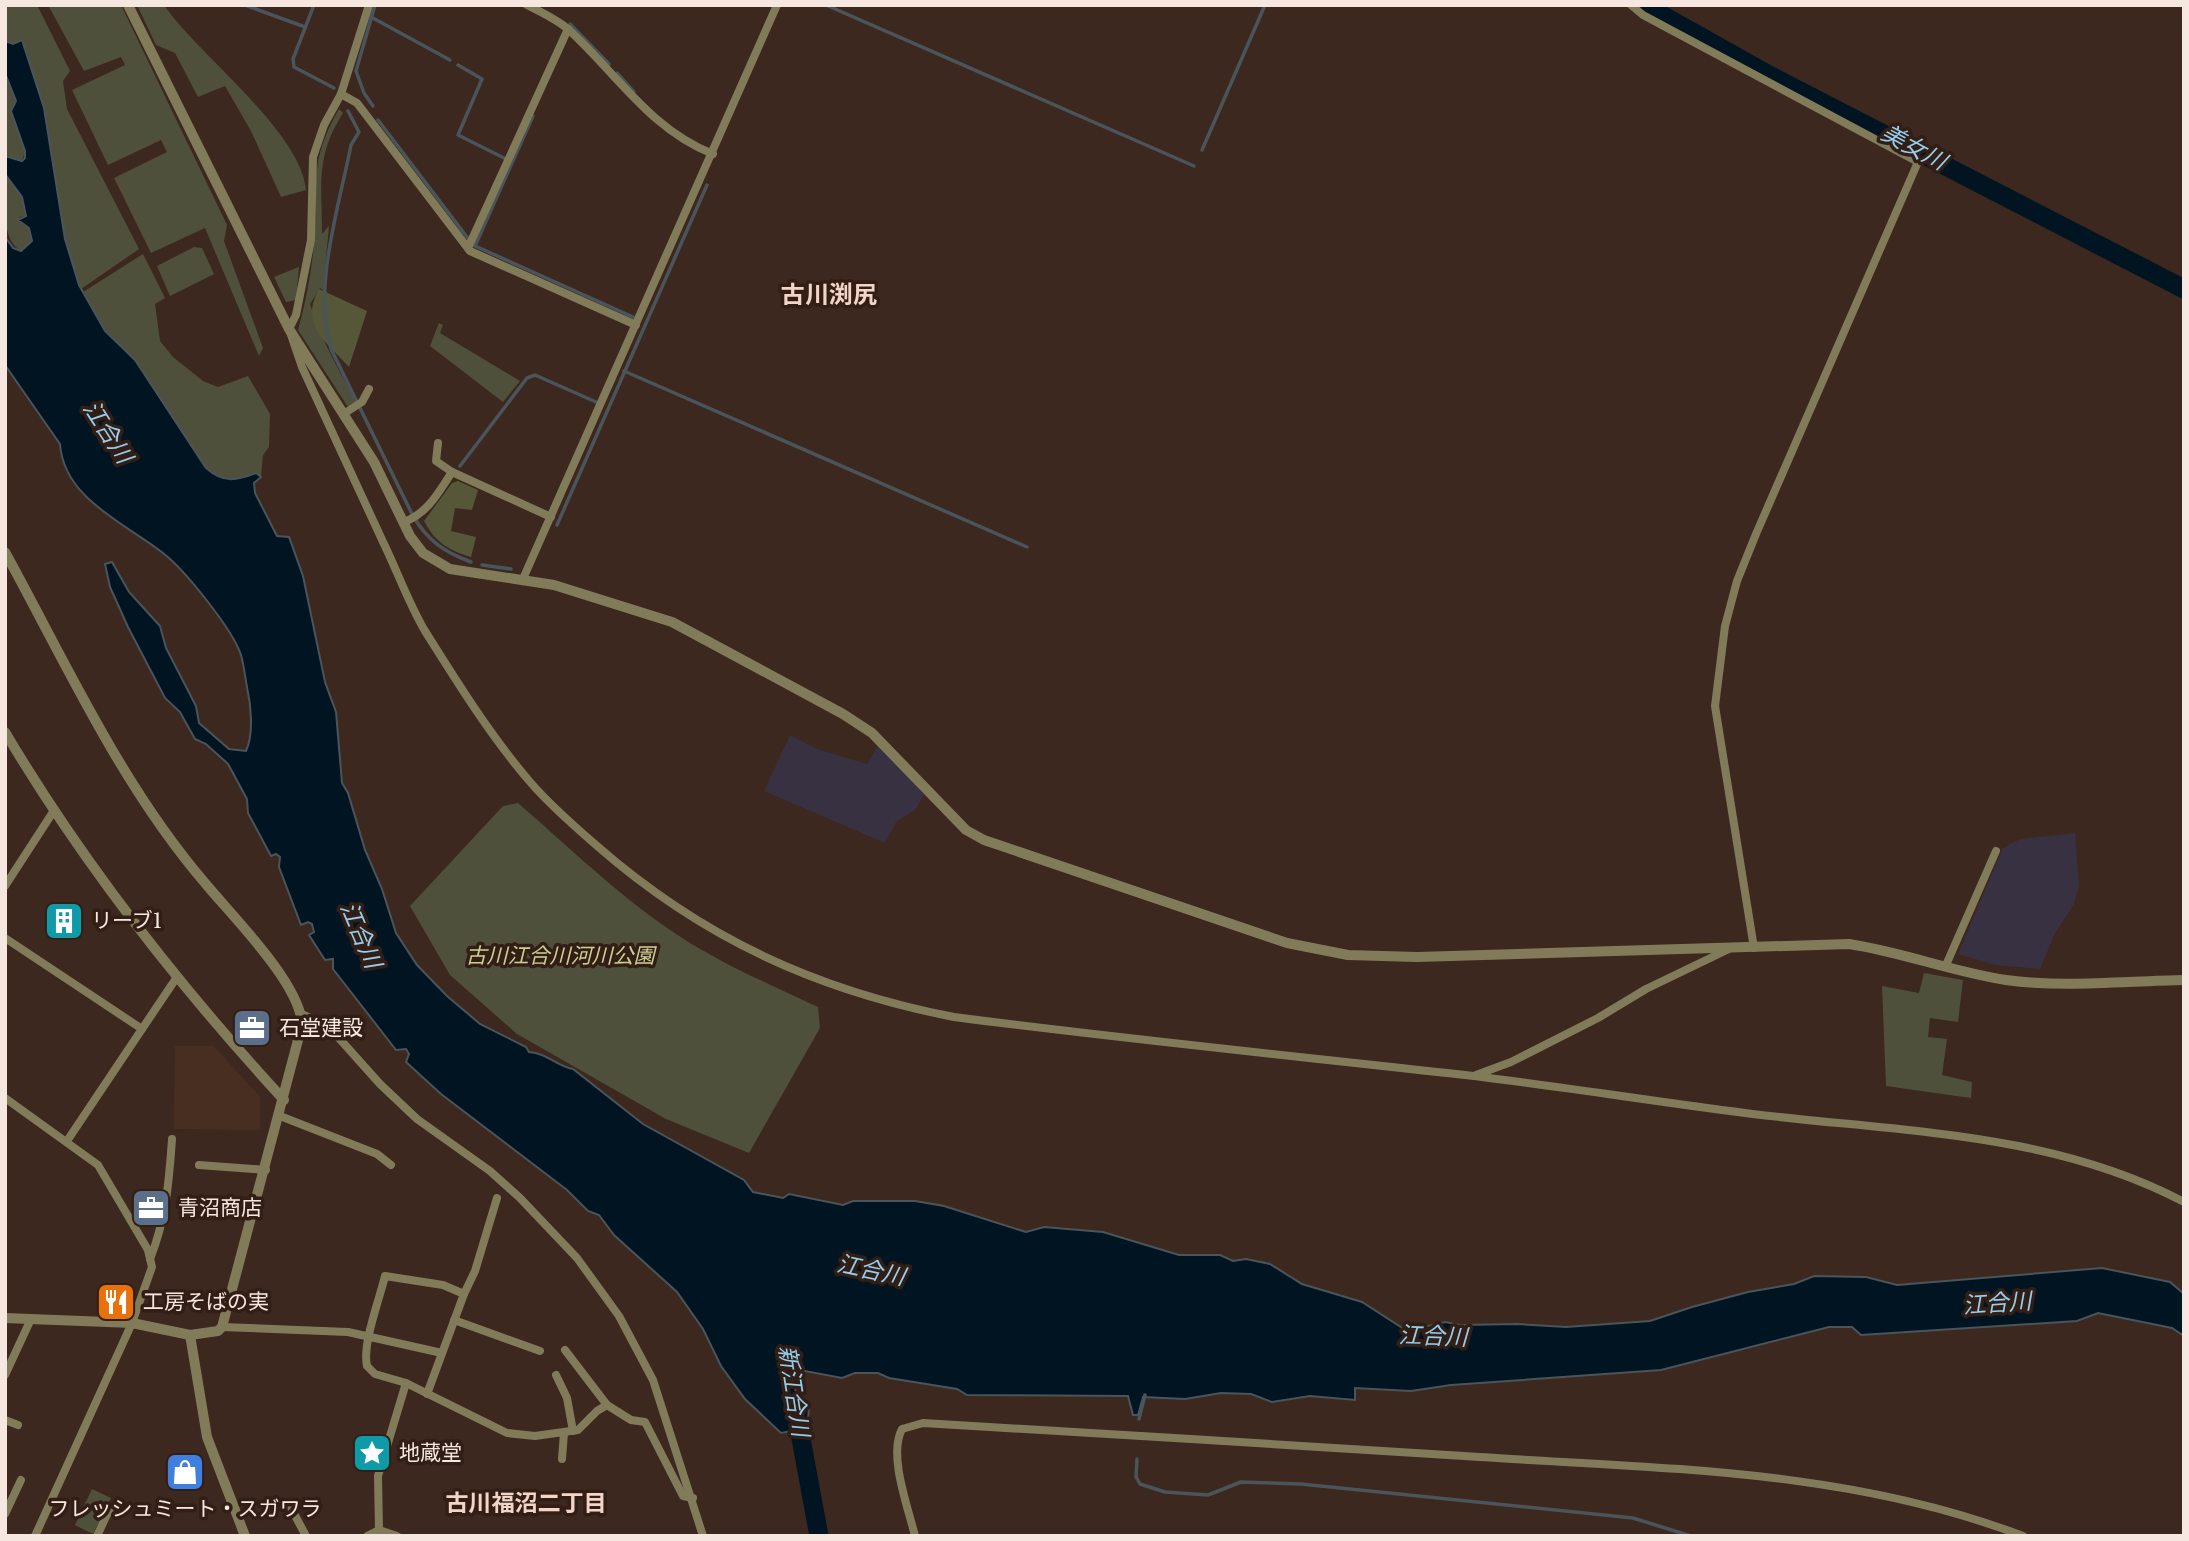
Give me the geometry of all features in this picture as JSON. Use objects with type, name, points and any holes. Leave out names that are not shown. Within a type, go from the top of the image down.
[{"type":"street","points":[[128,5],[289,328],[302,367],[424,629],[486,723],[531,784],[622,868],[726,939],[803,976],[895,1005],[1018,1025],[1473,1076],[1748,1113],[2007,1142],[2054,1151],[2155,1186],[2184,1202]]},
{"type":"street","points":[[289,328],[296,315],[311,240],[313,157],[324,125],[341,94],[369,5]]},
{"type":"street","points":[[527,5],[568,29],[655,121],[688,144],[713,154]]},
{"type":"street","points":[[522,581],[777,5]]},
{"type":"street","points":[[1631,5],[1643,15],[1918,162],[1756,534],[1737,580],[1725,626],[1715,706],[1754,948]]},
{"type":"street","points":[[468,248],[568,29]]},
{"type":"street","points":[[341,94],[357,103],[468,248],[636,325]]},
{"type":"street","points":[[289,328],[349,410],[424,553],[450,569],[567,589],[672,622],[843,714],[872,733],[957,821],[985,840],[1287,943],[1348,955],[1378,957],[1849,944],[1985,976],[2033,983],[2184,980]]},
{"type":"street","points":[[349,410],[362,402],[369,389]]},
{"type":"street","points":[[438,443],[436,461],[452,472],[551,517]]},
{"type":"street","points":[[406,521],[420,516],[452,472]]},
{"type":"street","points":[[5,552],[126,775],[183,858],[294,994],[302,1014],[300,1039],[222,1327],[218,1331],[190,1335],[132,1322],[5,1318]]},
{"type":"street","points":[[5,732],[53,812],[177,977],[284,1100]]},
{"type":"street","points":[[5,886],[53,812]]},
{"type":"street","points":[[1946,965],[1996,852]]},
{"type":"street","points":[[5,939],[142,1029]]},
{"type":"street","points":[[1473,1076],[1511,1062],[1598,1018],[1646,989],[1729,949]]},
{"type":"street","points":[[68,1141],[177,977]]},
{"type":"street","points":[[302,1014],[329,1027],[380,1084],[417,1119],[490,1171],[520,1198],[577,1258],[619,1316],[653,1380],[703,1536]]},
{"type":"street","points":[[5,1098],[98,1165],[136,1230],[152,1267],[132,1322],[35,1536]]},
{"type":"street","points":[[280,1116],[377,1154],[391,1165]]},
{"type":"street","points":[[150,1259],[162,1228],[169,1195],[172,1139]]},
{"type":"street","points":[[199,1165],[266,1170]]},
{"type":"street","points":[[427,1394],[475,1271],[497,1198]]},
{"type":"street","points":[[464,1294],[443,1285],[384,1276],[373,1326],[367,1336],[366,1360],[370,1371],[406,1384],[507,1433],[519,1436],[579,1430],[597,1411],[607,1405]]},
{"type":"street","points":[[5,1376],[31,1319]]},
{"type":"street","points":[[454,1320],[540,1351]]},
{"type":"street","points":[[222,1327],[324,1330],[367,1336],[442,1353]]},
{"type":"street","points":[[190,1335],[207,1437],[245,1536]]},
{"type":"street","points":[[565,1350],[607,1405],[631,1420],[645,1422],[683,1496],[693,1498]]},
{"type":"street","points":[[555,1375],[566,1398],[568,1432],[562,1459]]},
{"type":"street","points":[[379,1530],[377,1492],[380,1466],[406,1384]]},
{"type":"street","points":[[5,1420],[18,1425]]},
{"type":"street","points":[[915,1536],[896,1454],[896,1439],[902,1429],[923,1423],[1637,1466],[1842,1485],[1961,1513],[2023,1536]]},
{"type":"street","points":[[5,1514],[21,1480]]},
{"type":"street","points":[[97,1536],[110,1508]]},
{"type":"street","points":[[291,1508],[306,1536]]},
{"type":"street","points":[[367,1536],[379,1530],[397,1536]]},
{"type":"shaded area","points":[[790,735],[817,749],[867,764],[878,746],[906,772],[924,795],[915,810],[896,822],[885,843],[764,791]]},
{"type":"shaded area","points":[[2075,833],[2079,885],[2074,904],[2055,933],[2040,969],[1996,965],[1958,954],[2003,848],[2020,839]]},
{"type":"shaded area","points":[[175,1046],[214,1046],[260,1097],[260,1130],[174,1129]]},
{"type":"green space","points":[[5,5],[37,5],[70,71],[63,81],[67,109],[139,249],[81,289],[65,239],[44,108],[21,41],[13,44],[5,41]]},
{"type":"green space","points":[[48,5],[121,5],[227,225],[224,241],[263,348],[259,356],[205,228],[151,253],[114,178],[167,152],[161,140],[108,165],[72,90],[125,65],[121,57],[84,71]]},
{"type":"green space","points":[[137,5],[164,5],[246,94],[286,143],[300,167],[306,190],[281,197],[251,131],[225,86],[198,97],[175,53],[156,45]]},
{"type":"green space","points":[[5,73],[16,101],[11,111],[25,151],[22,161],[5,156]]},
{"type":"green space","points":[[339,109],[343,113],[328,144],[322,172],[322,234],[329,226],[323,290],[320,288],[310,304],[324,342],[356,402],[348,407],[298,330],[313,256],[318,162],[322,146]]},
{"type":"green space","points":[[5,174],[22,197],[26,216],[19,217],[29,228],[32,241],[22,251],[10,239],[7,229]]},
{"type":"green space","points":[[194,247],[202,248],[214,274],[170,296],[157,266]]},
{"type":"green space","points":[[143,254],[165,298],[155,304],[160,341],[173,357],[203,381],[218,387],[248,376],[270,414],[269,447],[263,455],[261,477],[256,473],[230,479],[218,476],[206,468],[135,360],[105,331],[83,292]]},
{"type":"green space","points":[[299,267],[296,300],[286,302],[274,277]]},
{"type":"green space","points":[[319,289],[367,311],[349,367],[324,340],[314,323],[312,313]]},
{"type":"green space","points":[[439,323],[443,325],[440,333],[520,381],[503,402],[430,346]]},
{"type":"green space","points":[[458,481],[478,490],[472,510],[455,508],[451,531],[476,537],[471,557],[443,544],[424,521],[452,483]]},
{"type":"green space","name":"古川江合川河川公園","points":[[518,803],[607,881],[677,935],[730,966],[818,1007],[820,1028],[749,1153],[666,1119],[517,1034],[450,975],[410,906],[503,806]]},
{"type":"green space","points":[[1924,973],[1963,980],[1958,1022],[1930,1018],[1928,1037],[1947,1039],[1942,1075],[1972,1082],[1971,1098],[1886,1086],[1882,986],[1919,993]]},
{"type":"green space","points":[[92,1489],[111,1498],[93,1534],[75,1525]]},
{"type":"water","name":"江合川","points":[[22,40],[44,108],[65,239],[79,285],[105,331],[135,360],[206,468],[218,476],[230,479],[256,473],[261,477],[254,483],[255,493],[277,536],[289,537],[303,576],[325,682],[336,712],[342,783],[348,793],[365,850],[382,889],[396,933],[417,965],[447,996],[480,1024],[526,1047],[529,1052],[573,1069],[643,1124],[744,1180],[753,1192],[783,1198],[789,1194],[843,1205],[853,1201],[915,1201],[944,1206],[1026,1232],[1044,1227],[1103,1232],[1179,1255],[1220,1255],[1233,1261],[1246,1259],[1270,1264],[1302,1284],[1362,1302],[1404,1329],[1411,1330],[1445,1322],[1460,1325],[1566,1327],[1650,1321],[1748,1292],[1794,1284],[1814,1276],[1866,1277],[1897,1285],[2102,1268],[2170,1282],[2184,1294],[2184,1336],[2172,1328],[2098,1313],[2077,1321],[1861,1335],[1852,1327],[1829,1327],[1661,1370],[1451,1385],[1411,1391],[1355,1388],[1355,1400],[1310,1396],[1272,1402],[1251,1394],[1221,1393],[1185,1399],[1143,1397],[1138,1415],[1133,1415],[1128,1396],[967,1395],[957,1389],[889,1378],[878,1373],[855,1373],[842,1378],[805,1371],[792,1379],[800,1404],[809,1408],[807,1428],[781,1433],[745,1399],[721,1366],[703,1329],[677,1292],[614,1235],[599,1215],[588,1211],[567,1190],[441,1094],[406,1062],[409,1054],[406,1049],[396,1050],[333,969],[333,959],[325,960],[309,935],[314,932],[312,924],[308,922],[301,925],[279,867],[280,857],[276,854],[271,856],[248,813],[247,799],[228,764],[206,744],[195,739],[180,712],[165,698],[110,587],[105,564],[112,562],[129,592],[160,626],[166,648],[196,706],[199,723],[229,749],[246,751],[251,728],[250,702],[241,655],[229,631],[172,561],[84,495],[72,480],[64,463],[60,444],[5,365],[5,237],[13,248],[21,251],[32,241],[29,228],[18,220],[26,216],[22,197],[5,174],[5,156],[22,161],[25,158],[11,111],[16,101],[5,73],[5,41],[13,44]]},
{"type":"waterway","points":[[245,5],[305,27]]},
{"type":"waterway","points":[[314,5],[293,59],[294,67],[334,88]]},
{"type":"waterway","points":[[373,106],[364,93],[356,71],[375,5]]},
{"type":"waterway","points":[[826,5],[1194,166]]},
{"type":"waterway","points":[[1202,150],[1265,5]]},
{"type":"waterway","name":"美女川","points":[[1644,5],[1769,75],[2184,289]]},
{"type":"waterway","points":[[371,17],[450,60]]},
{"type":"waterway","points":[[570,24],[609,64]]},
{"type":"waterway","points":[[458,65],[482,79],[458,135],[508,160]]},
{"type":"waterway","points":[[617,73],[634,92]]},
{"type":"waterway","points":[[348,111],[359,132],[351,145],[329,248],[324,301],[331,349],[413,516],[438,545],[471,562]]},
{"type":"waterway","points":[[533,116],[475,246],[633,317]]},
{"type":"waterway","points":[[378,120],[470,241]]},
{"type":"waterway","points":[[557,525],[707,185]]},
{"type":"waterway","points":[[624,371],[1027,547]]},
{"type":"waterway","points":[[460,466],[527,378],[535,375],[596,402]]},
{"type":"waterway","points":[[482,565],[511,569]]},
{"type":"waterway","points":[[1139,1419],[1145,1395]]},
{"type":"waterway","name":"新江合川","points":[[795,1406],[819,1536]]},
{"type":"waterway","points":[[1137,1459],[1136,1477],[1140,1484],[1165,1492],[1208,1495],[1241,1482],[1301,1484],[1633,1518],[1691,1536]]},
{"type":"place","name":"リーブ1","points":[[64,921]]},
{"type":"place","name":"石堂建設","points":[[252,1028]]},
{"type":"place","name":"青沼商店","points":[[151,1208]]},
{"type":"place","name":"工房そばの実","points":[[116,1302]]},
{"type":"place","name":"地蔵堂","points":[[372,1453]]},
{"type":"place","name":"フレッシュミート・スガワラ","points":[[185,1472]]},
{"type":"district","name":"古川渕尻","points":[[829,295]]},
{"type":"district","name":"古川福沼二丁目","points":[[526,1503]]}]
